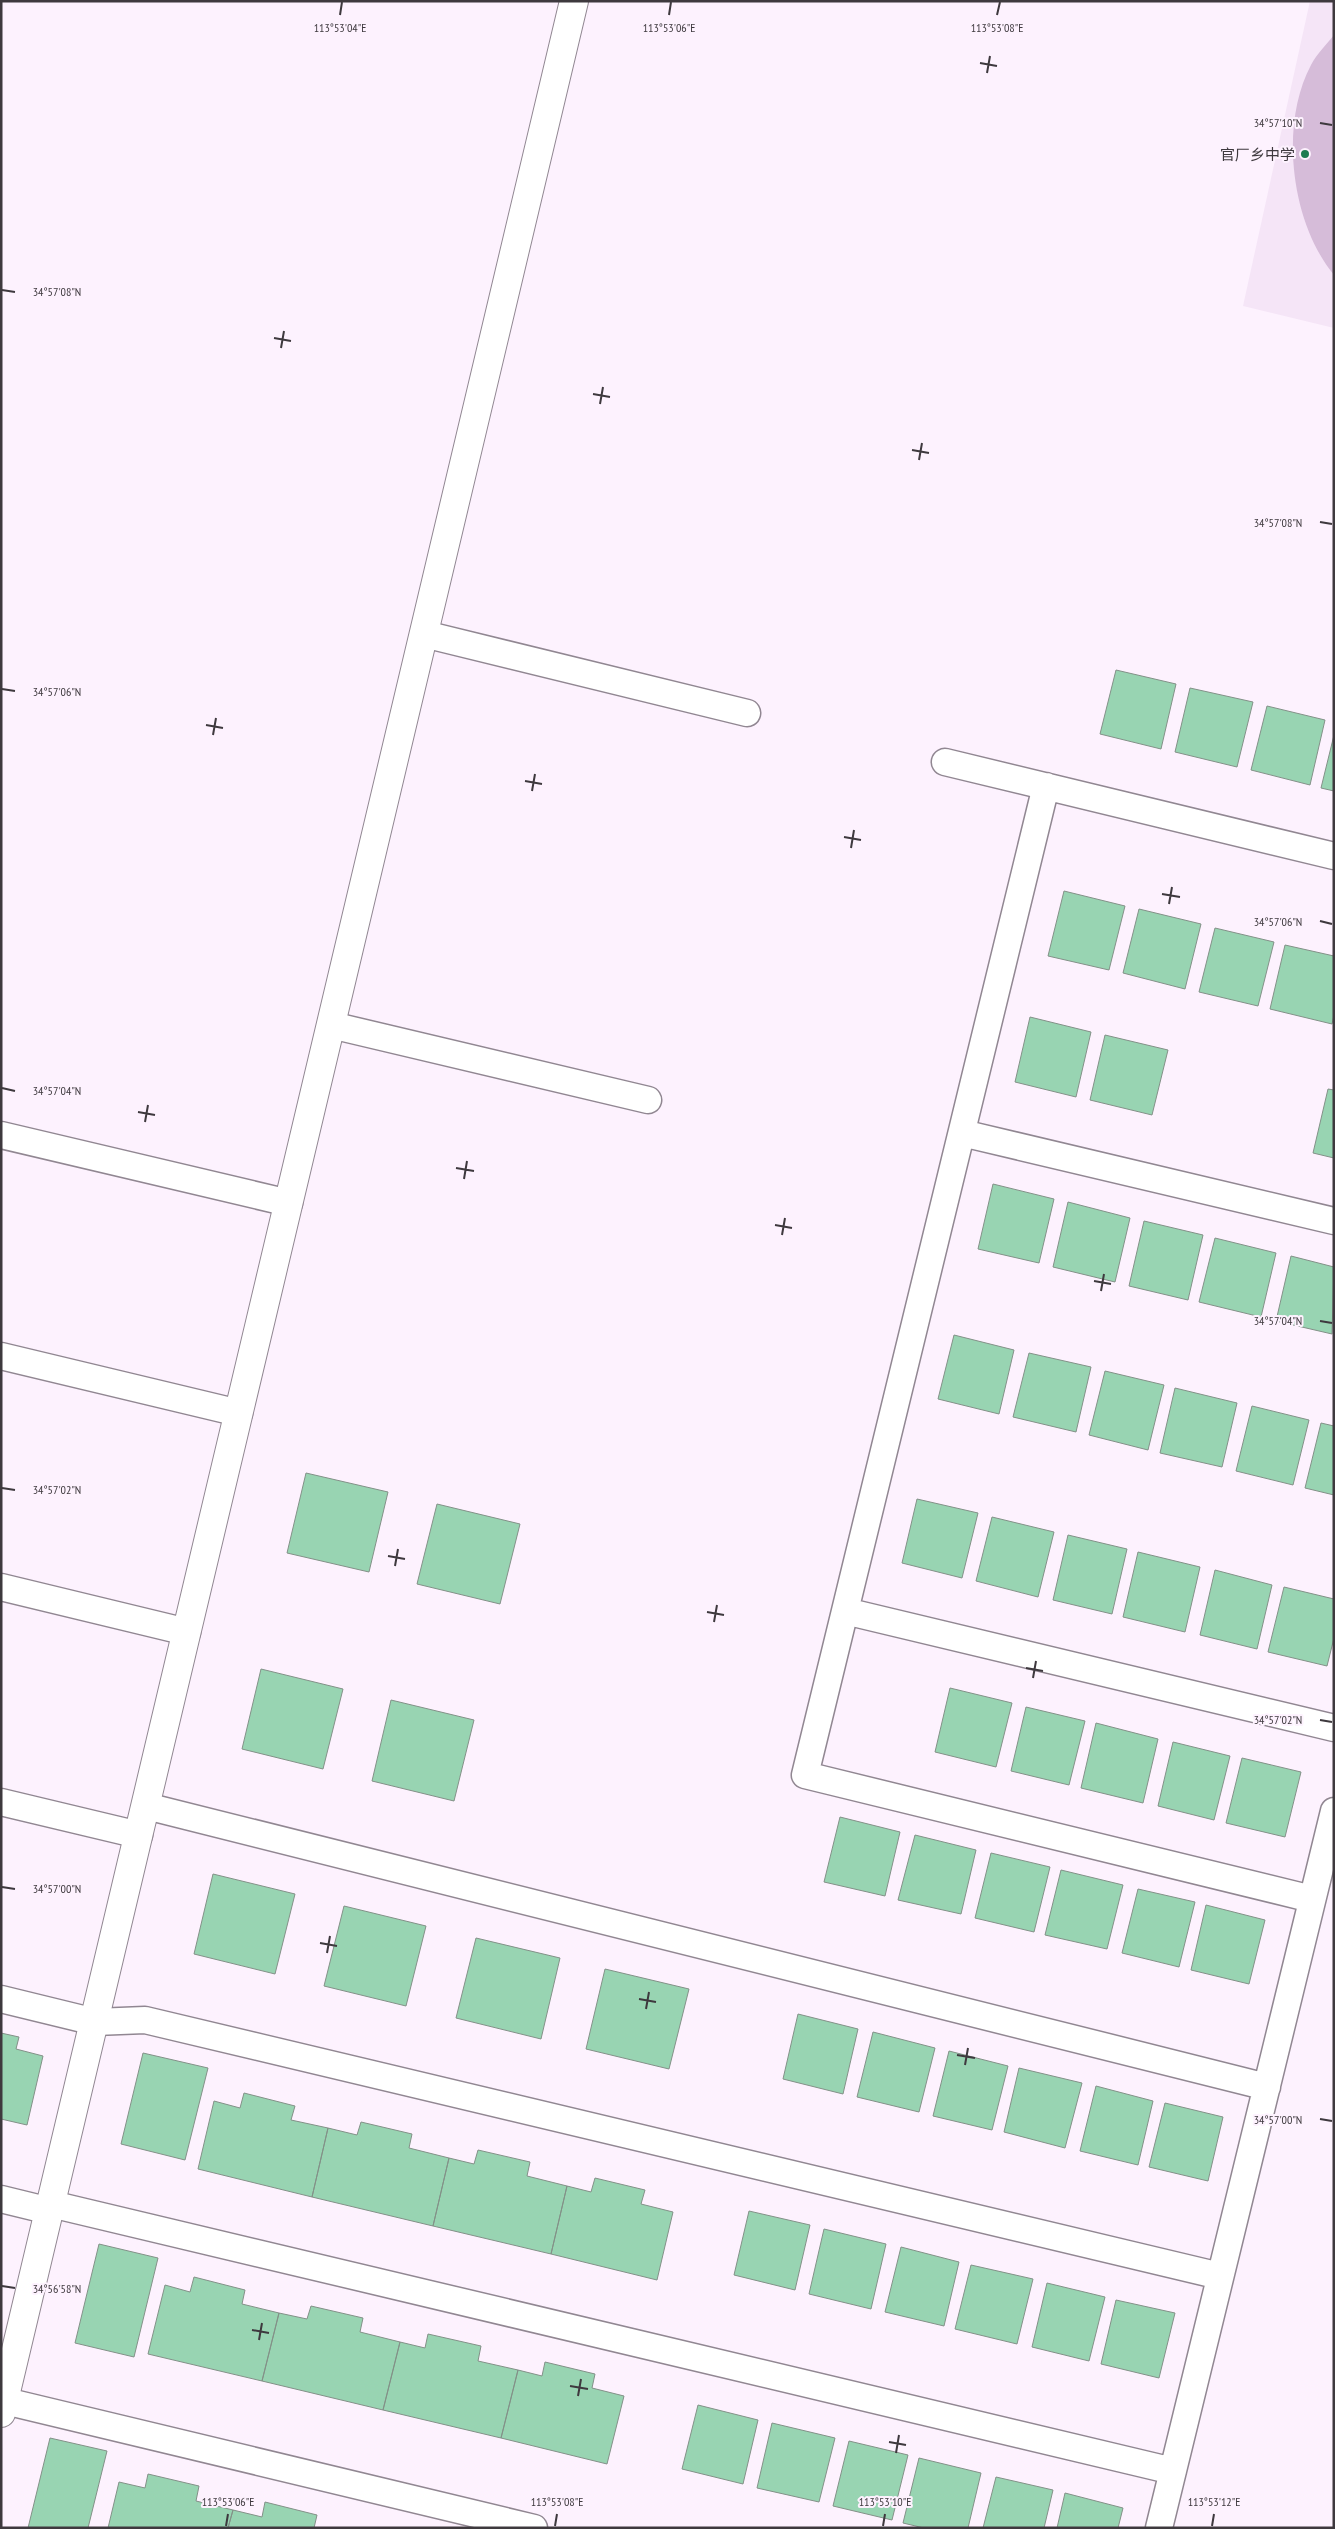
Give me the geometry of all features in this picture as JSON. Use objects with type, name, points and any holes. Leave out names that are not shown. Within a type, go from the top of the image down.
[{"type":"street","points":[[2,2404],[95,2022],[574,1]]},
{"type":"lane","points":[[424,634],[747,713]]},
{"type":"lane","points":[[945,762],[1334,856]]},
{"type":"lane","points":[[1046,786],[805,1775],[1312,1899]]},
{"type":"lane","points":[[331,1025],[648,1100]]},
{"type":"lane","points":[[962,1133],[1334,1221]]},
{"type":"lane","points":[[1,1136],[289,1203]]},
{"type":"lane","points":[[1,1356],[239,1413]]},
{"type":"lane","points":[[1,1587],[187,1632]]},
{"type":"lane","points":[[845,1611],[1334,1728]]},
{"type":"lane","points":[[1,1802],[139,1836]]},
{"type":"lane","points":[[146,1806],[1267,2087]]},
{"type":"lane","points":[[1159,2528],[1334,1811]]},
{"type":"lane","points":[[1,1999],[95,2022],[145,2020],[1220,2276]]},
{"type":"lane","points":[[1,2199],[50,2208],[1173,2471]]},
{"type":"lane","points":[[2,2404],[534,2528]]},
{"type":"shaded area","name":"官厂乡中学","points":[[1310,1],[1334,1],[1334,328],[1243,306]]},
{"type":"shaded area","points":[[1334,35],[1334,275],[1319,254],[1299,202],[1294,173],[1293,144],[1295,116],[1301,89],[1313,61]]},
{"type":"building","points":[[1116,670],[1176,684],[1161,749],[1100,734]]},
{"type":"building","points":[[1190,688],[1253,702],[1237,767],[1175,752]]},
{"type":"building","points":[[1267,706],[1325,720],[1310,785],[1251,770]]},
{"type":"building","points":[[1334,735],[1334,791],[1321,788]]},
{"type":"building","points":[[1064,891],[1125,906],[1109,970],[1048,956]]},
{"type":"building","points":[[1139,909],[1201,924],[1185,989],[1123,973]]},
{"type":"building","points":[[1215,928],[1274,942],[1258,1006],[1199,992]]},
{"type":"building","points":[[1285,945],[1334,956],[1334,1015],[1332,1024],[1270,1009]]},
{"type":"building","points":[[1030,1017],[1091,1032],[1076,1097],[1015,1082]]},
{"type":"building","points":[[1105,1035],[1168,1050],[1152,1115],[1090,1100]]},
{"type":"building","points":[[1328,1089],[1334,1090],[1334,1158],[1313,1153]]},
{"type":"building","points":[[993,1184],[1054,1199],[1039,1263],[978,1249]]},
{"type":"building","points":[[1068,1202],[1130,1218],[1115,1282],[1053,1267]]},
{"type":"building","points":[[1144,1221],[1203,1235],[1188,1300],[1129,1286]]},
{"type":"building","points":[[1215,1238],[1276,1253],[1261,1317],[1199,1302]]},
{"type":"building","points":[[1291,1256],[1334,1267],[1332,1334],[1276,1321]]},
{"type":"building","points":[[954,1335],[1014,1350],[999,1414],[938,1399]]},
{"type":"building","points":[[1029,1353],[1091,1367],[1076,1432],[1013,1417]]},
{"type":"building","points":[[1105,1371],[1164,1385],[1148,1450],[1089,1435]]},
{"type":"building","points":[[1175,1388],[1237,1403],[1222,1467],[1160,1453]]},
{"type":"building","points":[[1252,1406],[1309,1420],[1293,1485],[1236,1471]]},
{"type":"building","points":[[1321,1423],[1334,1426],[1334,1495],[1305,1488]]},
{"type":"building","points":[[306,1473],[388,1492],[369,1572],[287,1553]]},
{"type":"building","points":[[917,1499],[978,1513],[962,1578],[902,1563]]},
{"type":"building","points":[[437,1504],[520,1524],[500,1604],[417,1584]]},
{"type":"building","points":[[992,1517],[1054,1532],[1038,1597],[976,1581]]},
{"type":"building","points":[[1068,1535],[1127,1549],[1112,1614],[1053,1600]]},
{"type":"building","points":[[1138,1552],[1200,1567],[1185,1632],[1123,1617]]},
{"type":"building","points":[[1215,1570],[1272,1585],[1257,1649],[1200,1635]]},
{"type":"building","points":[[1284,1587],[1334,1599],[1334,1638],[1327,1666],[1268,1652]]},
{"type":"building","points":[[261,1669],[343,1689],[323,1769],[242,1749]]},
{"type":"building","points":[[950,1688],[1012,1703],[996,1767],[935,1752]]},
{"type":"building","points":[[391,1700],[474,1720],[454,1801],[372,1781]]},
{"type":"building","points":[[1026,1707],[1085,1721],[1069,1785],[1011,1771]]},
{"type":"building","points":[[1096,1723],[1158,1739],[1143,1803],[1081,1788]]},
{"type":"building","points":[[1173,1742],[1230,1756],[1214,1820],[1158,1806]]},
{"type":"building","points":[[1242,1758],[1301,1772],[1285,1837],[1226,1823]]},
{"type":"building","points":[[840,1817],[900,1832],[885,1896],[824,1882]]},
{"type":"building","points":[[915,1835],[976,1850],[961,1914],[898,1900]]},
{"type":"building","points":[[991,1853],[1050,1867],[1034,1932],[975,1918]]},
{"type":"building","points":[[1061,1870],[1123,1885],[1107,1949],[1045,1935]]},
{"type":"building","points":[[213,1874],[295,1894],[275,1974],[194,1954]]},
{"type":"building","points":[[1138,1889],[1195,1902],[1179,1967],[1122,1953]]},
{"type":"building","points":[[1206,1905],[1265,1920],[1249,1984],[1191,1970]]},
{"type":"building","points":[[344,1906],[426,1926],[406,2006],[324,1986]]},
{"type":"building","points":[[476,1938],[560,1958],[541,2039],[456,2018]]},
{"type":"building","points":[[605,1969],[689,1989],[669,2069],[586,2049]]},
{"type":"building","points":[[798,2014],[858,2029],[843,2094],[783,2079]]},
{"type":"building","points":[[873,2032],[935,2048],[919,2112],[857,2097]]},
{"type":"building","points":[[1,2033],[19,2037],[16,2049],[43,2056],[27,2125],[1,2119]]},
{"type":"building","points":[[949,2051],[1008,2066],[992,2130],[933,2116]]},
{"type":"building","points":[[143,2053],[208,2068],[185,2160],[121,2144]]},
{"type":"building","points":[[1019,2068],[1082,2083],[1065,2148],[1004,2132]]},
{"type":"building","points":[[1096,2086],[1153,2101],[1138,2165],[1080,2151]]},
{"type":"building","points":[[244,2093],[295,2106],[291,2120],[328,2128],[312,2197],[198,2169],[214,2101],[240,2108]]},
{"type":"building","points":[[1165,2103],[1223,2117],[1208,2181],[1149,2167]]},
{"type":"building","points":[[361,2122],[412,2134],[409,2148],[449,2158],[433,2226],[312,2197],[328,2128],[357,2135]]},
{"type":"building","points":[[478,2150],[530,2162],[527,2176],[567,2186],[551,2254],[433,2226],[449,2158],[474,2164]]},
{"type":"building","points":[[595,2178],[645,2190],[641,2204],[673,2212],[657,2280],[551,2254],[567,2186],[591,2192]]},
{"type":"building","points":[[749,2211],[810,2225],[795,2290],[734,2275]]},
{"type":"building","points":[[824,2229],[886,2244],[871,2309],[809,2294]]},
{"type":"building","points":[[99,2244],[158,2258],[134,2357],[75,2343]]},
{"type":"building","points":[[901,2247],[959,2262],[944,2326],[885,2312]]},
{"type":"building","points":[[971,2265],[1033,2279],[1017,2344],[955,2329]]},
{"type":"building","points":[[194,2277],[245,2290],[242,2304],[279,2313],[262,2381],[148,2354],[165,2285],[190,2292]]},
{"type":"building","points":[[1047,2283],[1105,2297],[1089,2361],[1032,2347]]},
{"type":"building","points":[[1116,2300],[1175,2313],[1159,2378],[1101,2364]]},
{"type":"building","points":[[311,2306],[363,2318],[360,2332],[400,2342],[383,2410],[262,2381],[279,2313],[307,2319]]},
{"type":"building","points":[[428,2334],[481,2346],[478,2361],[518,2370],[501,2438],[383,2410],[400,2342],[425,2348]]},
{"type":"building","points":[[545,2362],[595,2374],[592,2388],[624,2396],[607,2464],[501,2438],[518,2370],[542,2376]]},
{"type":"building","points":[[698,2405],[758,2420],[743,2484],[682,2469]]},
{"type":"building","points":[[772,2423],[835,2438],[819,2502],[757,2488]]},
{"type":"building","points":[[50,2438],[107,2451],[88,2528],[28,2528]]},
{"type":"building","points":[[849,2441],[908,2455],[892,2520],[833,2506]]},
{"type":"building","points":[[919,2458],[981,2473],[968,2528],[924,2528],[903,2523]]},
{"type":"building","points":[[148,2474],[199,2486],[196,2501],[233,2510],[228,2528],[108,2528],[119,2482],[145,2488]]},
{"type":"building","points":[[996,2477],[1053,2490],[1044,2528],[983,2528]]},
{"type":"building","points":[[1065,2493],[1123,2508],[1118,2528],[1057,2528]]},
{"type":"building","points":[[265,2502],[317,2515],[314,2528],[228,2528],[233,2510],[262,2517]]},
{"type":"place","name":"官厂乡中学","points":[[1305,154]]}]
